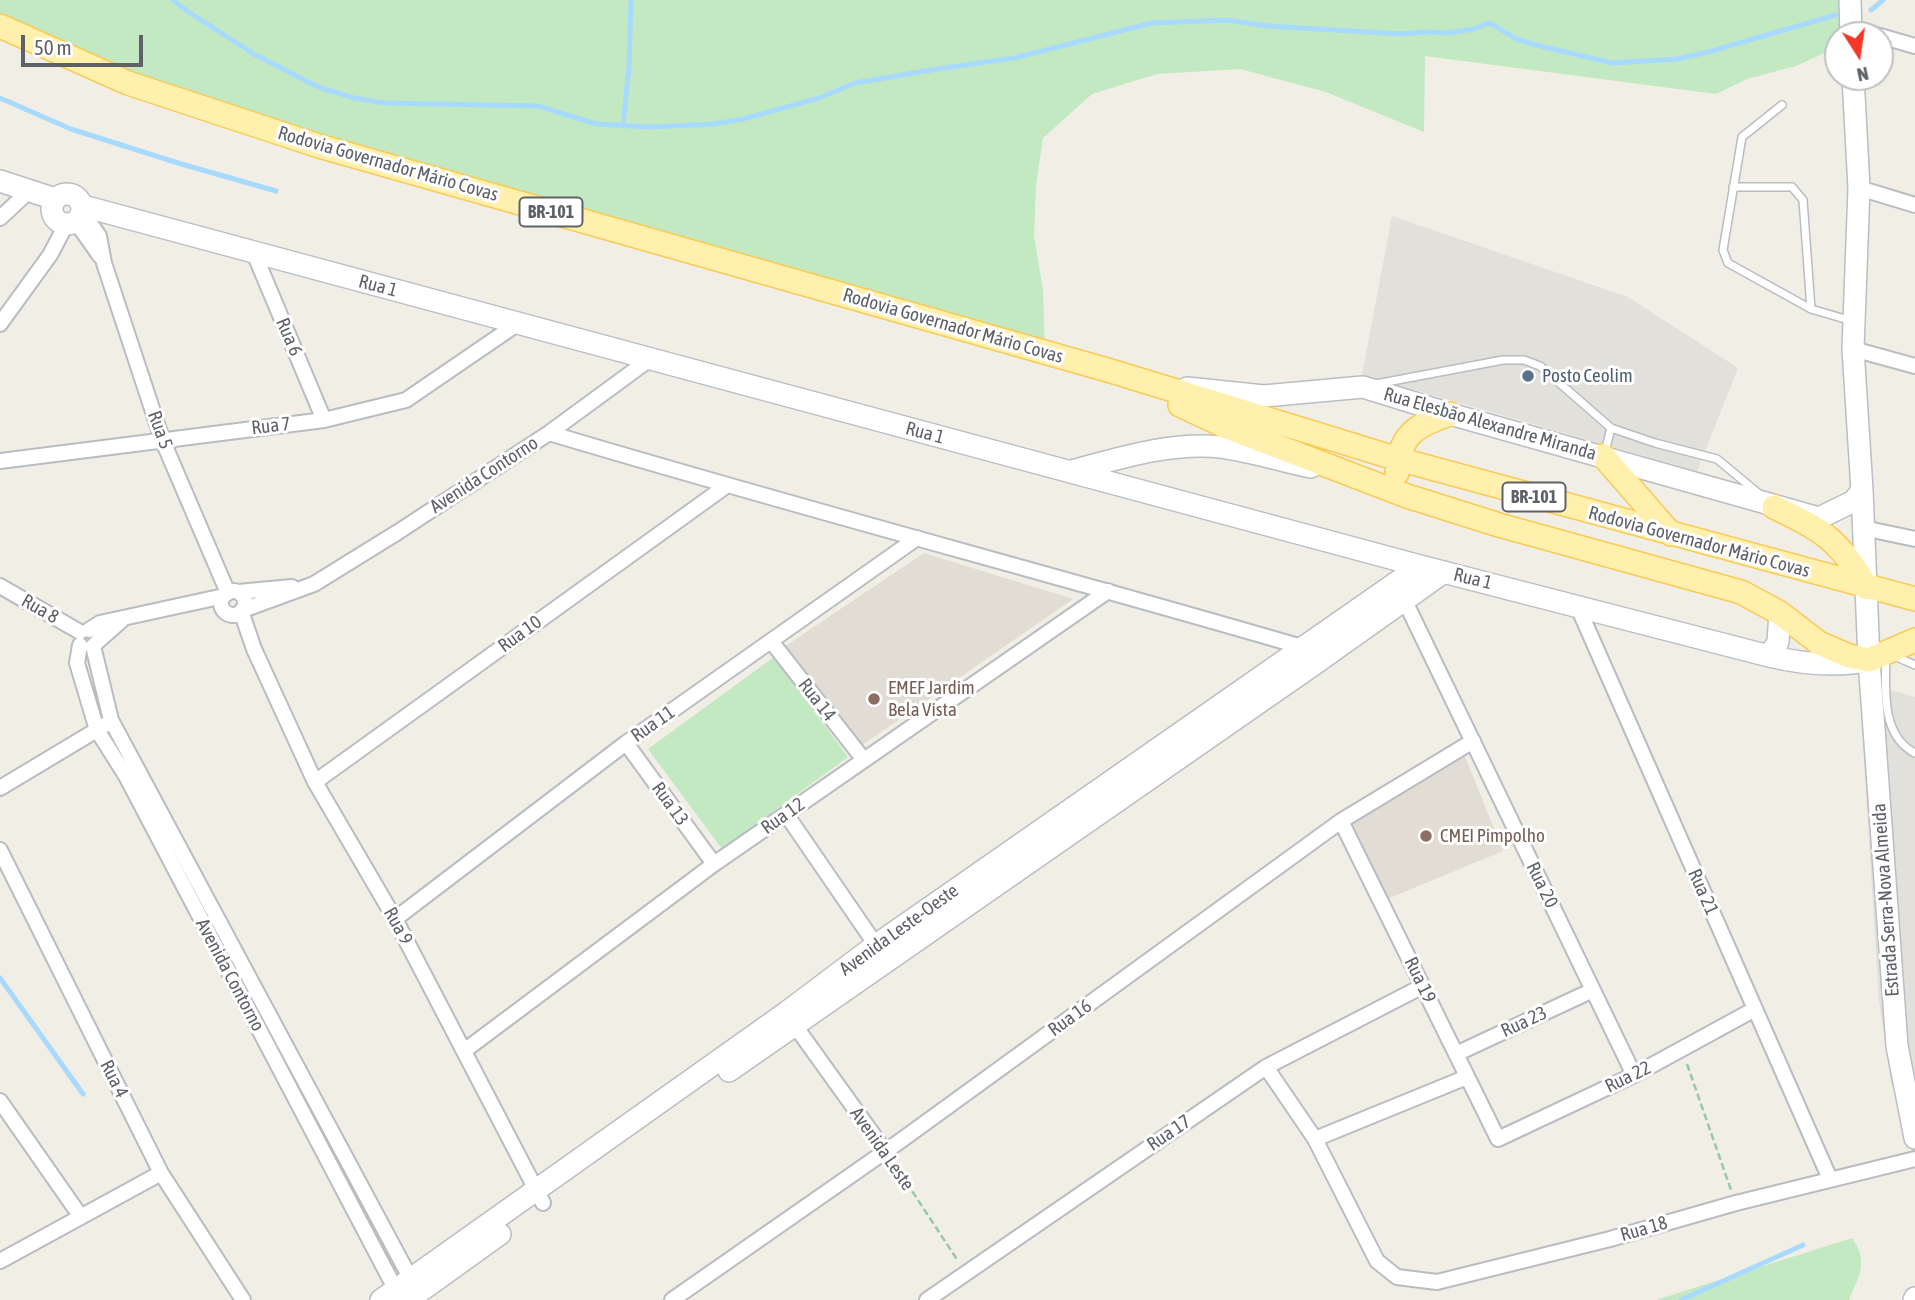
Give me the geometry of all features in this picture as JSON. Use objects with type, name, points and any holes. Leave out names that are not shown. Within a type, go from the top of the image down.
[{"type":"main road","name":"Rodovia Governador Mário Covas","points":[[0,26],[128,82],[318,146],[1111,371],[1398,459],[1915,599]]},
{"type":"main road","points":[[1111,371],[1227,427],[1408,496],[1499,526],[1741,592],[1780,613],[1819,643],[1836,652],[1877,656],[1915,640]]},
{"type":"main road","points":[[1408,496],[1397,478],[1398,459],[1407,435],[1427,422],[1450,414]]},
{"type":"main road","points":[[1603,456],[1671,534]]},
{"type":"main road","points":[[1774,507],[1819,530],[1838,546],[1867,587]]},
{"type":"street","points":[[1851,21],[1852,2]]},
{"type":"street","points":[[1894,40],[1915,46]]},
{"type":"street","points":[[1854,91],[1859,188],[1853,349],[1867,587],[1877,656]]},
{"type":"street","points":[[0,218],[2,182]]},
{"type":"street","name":"Rua 1","points":[[2,182],[70,214],[254,253],[1420,566],[1769,656],[1805,664],[1849,664],[1877,656]]},
{"type":"street","points":[[1859,188],[1915,205]]},
{"type":"street","points":[[0,218],[28,192]]},
{"type":"street","points":[[0,324],[50,255],[70,214]]},
{"type":"street","name":"Rua 5","points":[[70,214],[104,263],[162,439],[233,604]]},
{"type":"street","name":"Rua 6","points":[[254,253],[324,420]]},
{"type":"street","name":"Rua 7","points":[[0,461],[324,420],[405,400],[517,324]]},
{"type":"street","points":[[1853,349],[1915,366]]},
{"type":"street","name":"Avenida Contorno","points":[[402,1294],[126,776],[97,730],[77,663],[77,652],[88,639],[125,617],[194,604],[233,604],[314,584],[549,433],[650,359]]},
{"type":"street","name":"Rua Elesbão Alexandre Miranda","points":[[1154,385],[1265,396],[1363,387],[1774,507],[1863,528]]},
{"type":"street","points":[[549,433],[726,486],[1108,591],[1309,655]]},
{"type":"street","points":[[1070,472],[1138,453],[1186,447],[1222,447],[1356,477]]},
{"type":"street","name":"Rua 10","points":[[315,782],[726,486]]},
{"type":"street","points":[[1819,518],[1854,501],[1862,490]]},
{"type":"street","points":[[1863,528],[1915,539]]},
{"type":"street","name":"Rua 11","points":[[395,919],[626,743],[917,538]]},
{"type":"street","name":"Avenida Leste-Oeste","points":[[1401,592],[1420,566]]},
{"type":"street","name":"Avenida Leste-Oeste","points":[[540,1198],[788,1012],[882,953],[1401,592],[1444,572]]},
{"type":"street","name":"Rua 8","points":[[0,586],[88,639]]},
{"type":"street","name":"Rua 12","points":[[464,1052],[714,864],[1108,591]]},
{"type":"street","name":"Rua 20","points":[[1401,592],[1634,1075]]},
{"type":"street","name":"Rua 9","points":[[233,604],[242,633],[254,649],[315,782],[395,919],[540,1198]]},
{"type":"street","name":"Rua 21","points":[[1577,605],[1830,1179]]},
{"type":"street","points":[[1769,656],[1778,642],[1780,613]]},
{"type":"street","name":"Avenida Contorno","points":[[88,639],[111,720],[402,1294]]},
{"type":"street","name":"Rua 14","points":[[771,641],[864,760]]},
{"type":"street","name":"Estrada Serra-Nova Almeida","points":[[1877,656],[1897,1046],[1915,1138]]},
{"type":"street","points":[[0,788],[111,720]]},
{"type":"street","name":"Rua 16","points":[[672,1300],[1341,821],[1473,741]]},
{"type":"street","name":"Rua 13","points":[[626,743],[714,864]]},
{"type":"street","points":[[786,814],[882,953]]},
{"type":"street","name":"Rua 19","points":[[1341,821],[1498,1139]]},
{"type":"street","name":"Rua 4","points":[[0,850],[161,1173],[243,1300]]},
{"type":"street","name":"Avenida Leste-Oeste","points":[[402,1294],[796,1027],[882,953]]},
{"type":"street","name":"Rua 17","points":[[927,1300],[1266,1067],[1423,986]]},
{"type":"street","name":"Rua 23","points":[[1456,1054],[1592,990]]},
{"type":"street","name":"Rua 22","points":[[1498,1139],[1634,1075],[1755,1009]]},
{"type":"street","name":"Avenida Leste","points":[[796,1027],[885,1150]]},
{"type":"street","points":[[1266,1067],[1315,1139],[1467,1077]]},
{"type":"street","points":[[0,1101],[5,1120],[81,1217]]},
{"type":"street","name":"Rua 18","points":[[1315,1139],[1377,1261],[1397,1277],[1437,1282],[1915,1159]]},
{"type":"street","points":[[0,1261],[161,1173]]},
{"type":"lane","points":[[1782,104],[1742,137],[1723,250],[1728,263],[1811,309],[1854,322]]},
{"type":"lane","points":[[1733,187],[1793,187],[1803,200],[1811,309]]},
{"type":"lane","points":[[1363,387],[1503,360],[1524,360],[1539,366],[1611,428],[1717,459],[1774,507]]},
{"type":"lane","points":[[1603,456],[1611,428]]},
{"type":"lane","points":[[1877,656],[1915,665]]},
{"type":"lane","points":[[1877,656],[1885,681],[1889,723],[1895,736],[1915,753]]},
{"type":"path","points":[[1681,1049],[1736,1203]]},
{"type":"path","name":"Avenida Leste","points":[[885,1150],[966,1273]]},
{"type":"shaded area","points":[[1392,216],[1628,297],[1738,368],[1697,471],[1362,375]]},
{"type":"shaded area","name":"EMEF Jardim Bela Vista","points":[[924,553],[1073,599],[858,748],[781,649]]},
{"type":"shaded area","points":[[1859,681],[1915,697],[1915,1151],[1891,1083],[1879,1001]]},
{"type":"shaded area","name":"CMEI Pimpolho","points":[[1464,754],[1503,851],[1385,900],[1349,822]]},
{"type":"green space","points":[[0,0],[1845,0],[1848,12],[1845,21],[1824,21],[1824,53],[1796,66],[1747,79],[1716,94],[1425,56],[1424,132],[1326,92],[1240,69],[1157,74],[1092,94],[1043,138],[1036,186],[1034,235],[1043,291],[1045,351],[259,120],[107,63],[0,17]]},
{"type":"green space","points":[[774,657],[848,757],[722,849],[648,749]]},
{"type":"green space","points":[[1852,1238],[1860,1254],[1861,1269],[1849,1300],[1656,1300]]},
{"type":"waterway","points":[[173,0],[254,54],[318,87],[354,98],[385,103],[538,106],[596,124],[650,127],[714,124],[743,119],[819,98],[855,83],[1014,58],[1152,23],[1227,20],[1268,26],[1401,34],[1448,33],[1474,29],[1488,23],[1516,39],[1612,63],[1677,59],[1836,15]]},
{"type":"waterway","points":[[623,126],[629,67],[631,0]]},
{"type":"waterway","points":[[1871,10],[1883,0]]},
{"type":"waterway","points":[[0,98],[71,129],[276,191]]},
{"type":"waterway","points":[[0,978],[83,1094]]},
{"type":"waterway","points":[[1681,1300],[1803,1245]]},
{"type":"place","name":"Posto Ceolim","points":[[1528,376]]},
{"type":"place","name":"EMEF Jardim Bela Vista","points":[[874,699]]},
{"type":"place","name":"CMEI Pimpolho","points":[[1426,836]]}]
